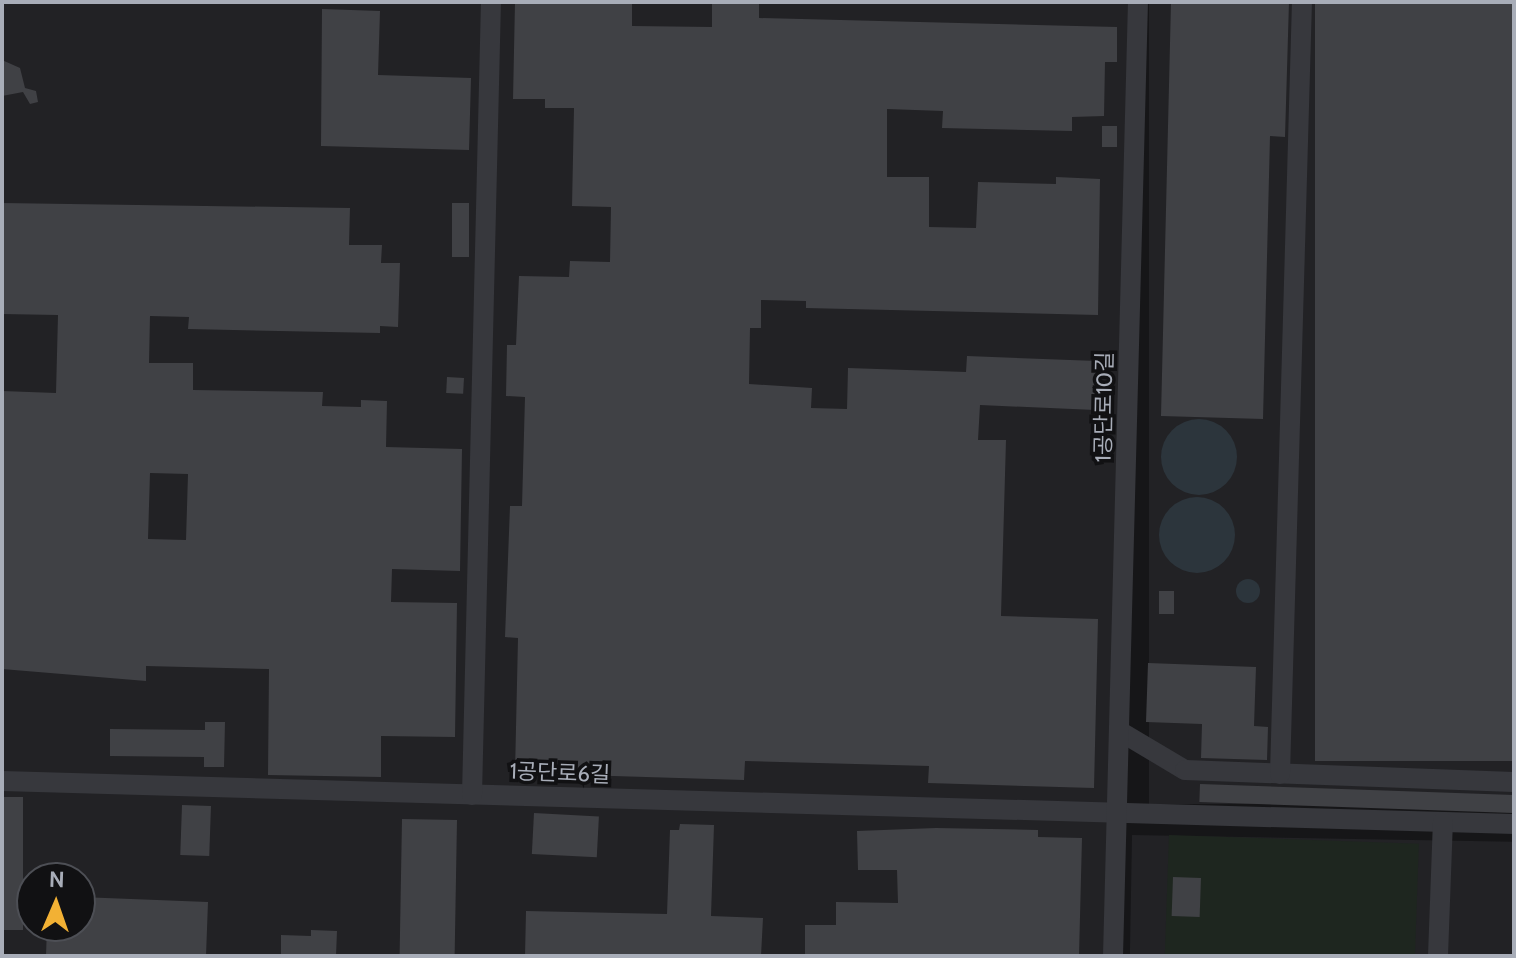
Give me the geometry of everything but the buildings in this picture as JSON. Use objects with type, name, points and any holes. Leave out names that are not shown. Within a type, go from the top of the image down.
[{"type":"street","points":[[472,795],[491,2]]},
{"type":"street","name":"1공단로10길","points":[[1113,956],[1138,2]]},
{"type":"street","points":[[1280,774],[1302,2]]},
{"type":"street","points":[[1121,732],[1185,770],[1514,782]]},
{"type":"street","name":"1공단로6길","points":[[2,781],[1117,813]]},
{"type":"street","points":[[1117,813],[1514,824]]},
{"type":"street","points":[[1438,956],[1443,822]]},
{"type":"shaded area","points":[[2,2],[1138,2],[1113,956],[2,956]]},
{"type":"shaded area","points":[[1149,2],[1514,2],[1514,804],[1149,804]]},
{"type":"shaded area","points":[[1199,419],[1214,422],[1226,430],[1234,442],[1237,457],[1234,472],[1226,484],[1214,492],[1199,495],[1184,492],[1172,484],[1164,472],[1161,457],[1164,442],[1172,430],[1184,422]]},
{"type":"shaded area","points":[[1197,497],[1212,500],[1224,508],[1232,520],[1235,535],[1232,550],[1224,562],[1212,570],[1197,573],[1182,570],[1170,562],[1162,550],[1159,535],[1162,520],[1170,508],[1182,500]]},
{"type":"shaded area","points":[[1243,579],[1253,579],[1260,586],[1260,596],[1253,603],[1243,603],[1236,596],[1236,586]]},
{"type":"shaded area","points":[[1132,835],[1514,842],[1512,956],[1130,956]]},
{"type":"shaded area","points":[[1169,835],[1419,844],[1415,956],[1165,956]]}]
